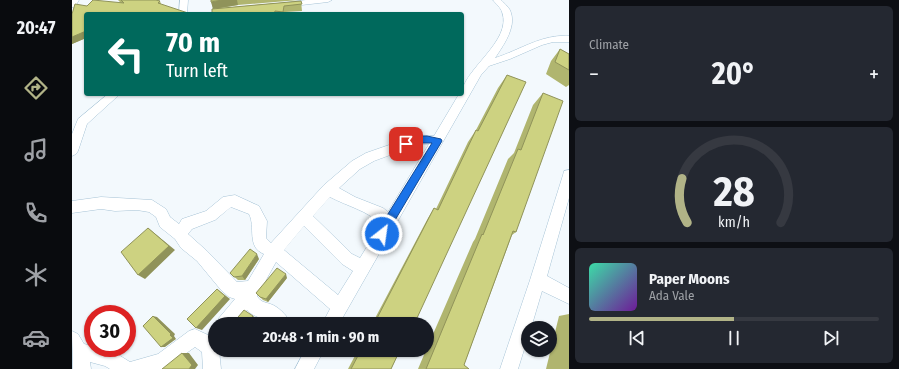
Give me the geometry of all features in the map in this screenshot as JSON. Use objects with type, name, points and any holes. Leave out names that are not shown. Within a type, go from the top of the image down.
[{"type":"street","points":[[72,5],[75,0]]},
{"type":"street","points":[[183,12],[184,0]]},
{"type":"street","points":[[275,6],[328,0]]},
{"type":"street","points":[[464,96],[477,73],[487,63],[507,29],[507,12],[497,0]]},
{"type":"street","points":[[487,63],[548,40],[563,38],[569,39]]},
{"type":"street","points":[[72,151],[82,122],[113,96]]},
{"type":"street","points":[[334,317],[388,222],[464,96]]},
{"type":"street","points":[[231,317],[250,293],[274,251],[329,189],[356,165],[370,157],[418,140],[427,139],[438,141]]},
{"type":"street","points":[[509,369],[538,280],[569,175]]},
{"type":"street","points":[[329,189],[350,201],[378,212],[388,222]]},
{"type":"street","points":[[180,234],[187,224],[210,216],[228,201],[235,201],[254,210],[260,221],[258,235],[260,242],[266,248],[274,251],[340,307]]},
{"type":"street","points":[[72,207],[101,203],[152,206],[161,213],[165,222],[180,234],[186,243],[202,256],[227,284],[236,291],[242,288],[248,289],[254,306],[263,311],[270,312],[275,317]]},
{"type":"street","points":[[304,216],[347,259],[362,268]]},
{"type":"street","points":[[538,280],[569,296]]},
{"type":"street","points":[[135,369],[153,365],[164,360],[195,337],[208,342]]},
{"type":"street","points":[[76,346],[82,369]]},
{"type":"street","points":[[76,346],[109,358],[125,369]]},
{"type":"street","points":[[212,357],[212,369]]},
{"type":"street","points":[[304,369],[310,357]]},
{"type":"building","points":[[93,0],[124,3],[121,0],[156,0],[160,1],[158,3],[185,12],[84,12],[84,32],[72,37],[72,14],[75,4],[87,6]]},
{"type":"building","points":[[211,0],[222,0],[211,2]]},
{"type":"building","points":[[301,1],[302,4],[284,6],[283,12],[212,12],[212,9]]},
{"type":"building","points":[[560,49],[569,54],[569,70],[555,62]]},
{"type":"building","points":[[507,75],[526,82],[417,317],[378,317],[434,208],[438,210],[476,130],[478,131]]},
{"type":"building","points":[[543,93],[563,101],[516,232],[513,231],[464,365],[469,369],[426,369],[431,357],[434,357],[434,350],[518,149],[521,150]]},
{"type":"building","points":[[148,228],[169,246],[138,275],[121,252]]},
{"type":"building","points":[[250,249],[257,254],[242,276],[234,277],[230,273]]},
{"type":"building","points":[[277,268],[286,274],[266,299],[260,297],[256,293]]},
{"type":"building","points":[[217,289],[225,296],[196,328],[187,319]]},
{"type":"building","points":[[244,310],[253,316],[252,317],[238,317]]},
{"type":"building","points":[[153,316],[171,334],[170,335],[173,338],[161,347],[143,326]]},
{"type":"building","points":[[182,353],[192,365],[189,369],[162,369]]},
{"type":"building","points":[[357,357],[397,357],[391,369],[351,369]]},
{"type":"route","points":[[382,234],[438,141],[427,139],[406,144]]}]
